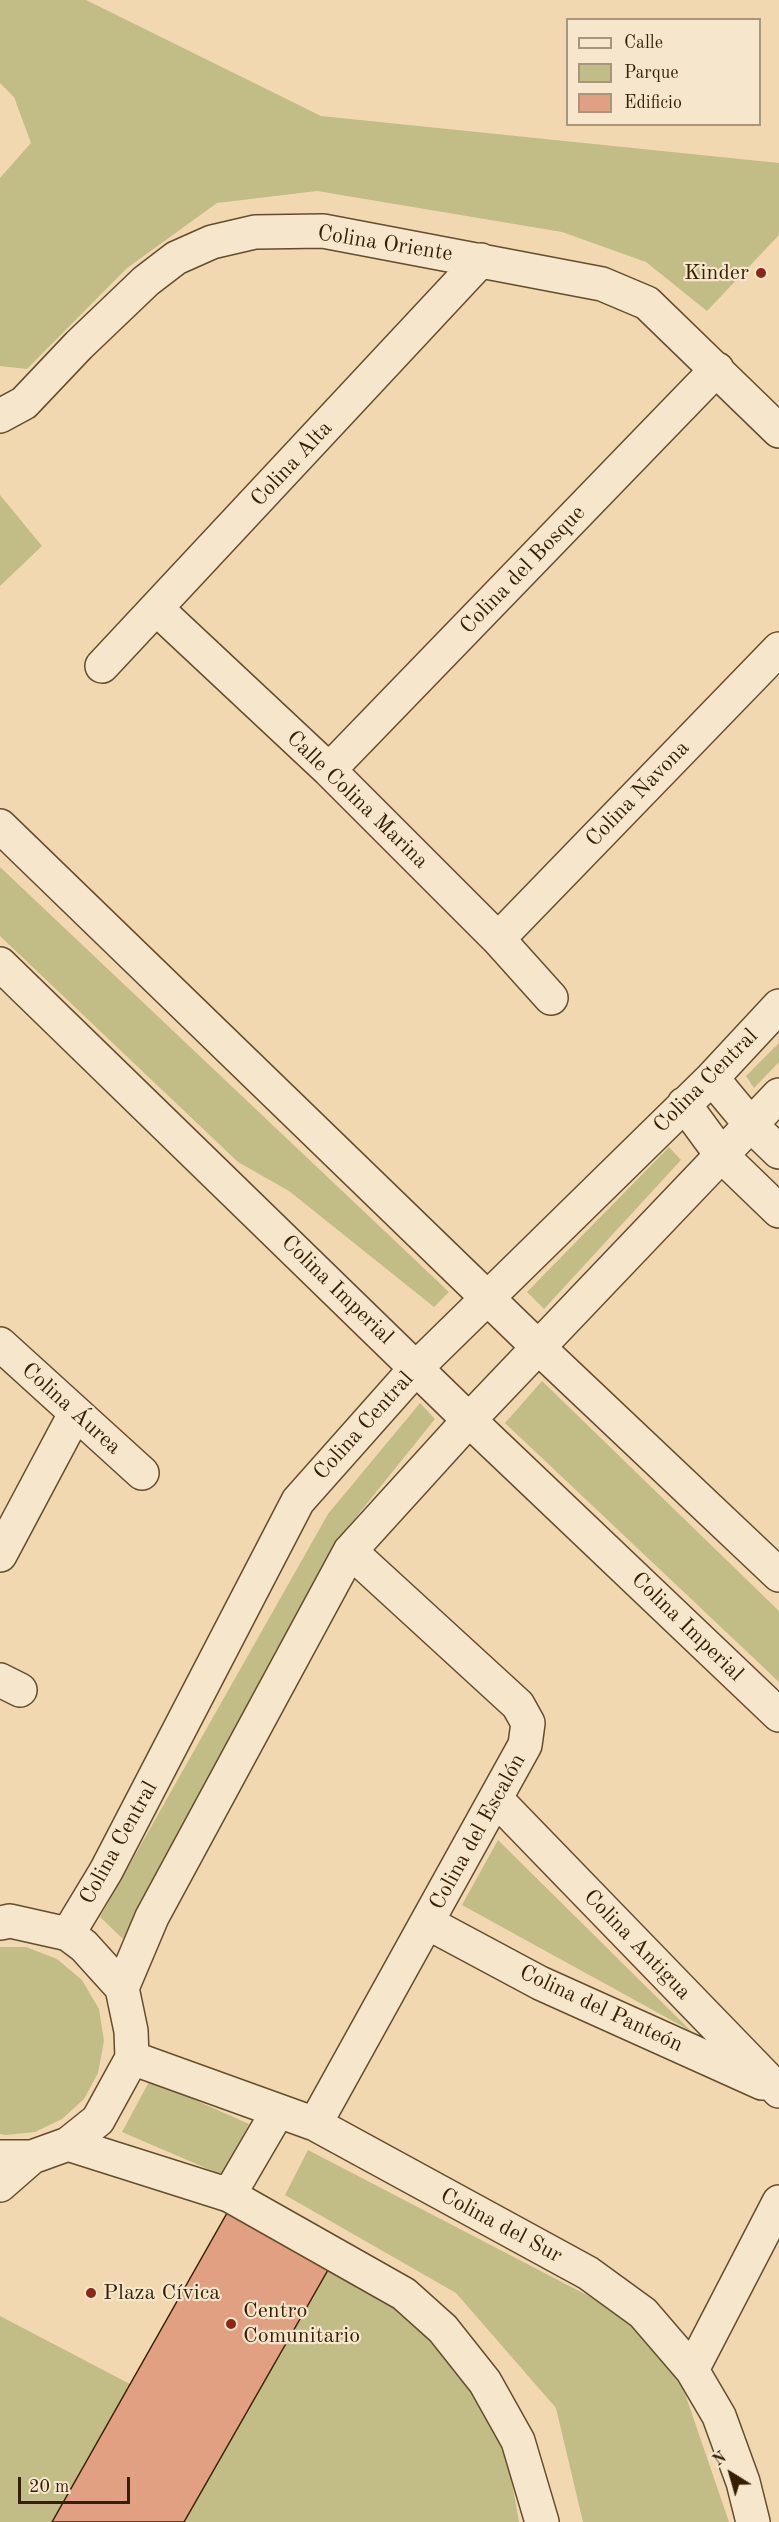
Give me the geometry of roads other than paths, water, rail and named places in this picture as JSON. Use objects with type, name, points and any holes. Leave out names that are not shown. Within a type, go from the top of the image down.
[{"type":"street","name":"Colina Oriente","points":[[0,416],[24,403],[79,345],[146,281],[176,258],[212,242],[255,232],[323,231],[602,284],[647,303],[779,430]]},
{"type":"street","name":"Colina Alta","points":[[102,666],[481,260]]},
{"type":"street","name":"Colina del Bosque","points":[[329,770],[717,369]]},
{"type":"street","name":"Calle Colina Marina","points":[[157,609],[329,770],[498,939],[551,998]]},
{"type":"street","name":"Colina Navona","points":[[498,939],[779,650]]},
{"type":"street","points":[[0,826],[539,1348],[779,1575]]},
{"type":"street","name":"Colina Imperial","points":[[0,964],[469,1420],[779,1715]]},
{"type":"street","name":"Colina Central","points":[[68,1934],[106,1871],[298,1501],[417,1367],[712,1078],[779,1006]]},
{"type":"street","points":[[712,1078],[751,1125],[779,1152]]},
{"type":"street","points":[[122,1988],[152,1917],[350,1551],[469,1420],[723,1157],[779,1095]]},
{"type":"street","points":[[684,1104],[723,1157],[779,1211]]},
{"type":"street","name":"Colina Áurea","points":[[0,1344],[142,1473]]},
{"type":"street","points":[[0,1555],[75,1414]]},
{"type":"street","name":"Colina del Escalón","points":[[315,2124],[428,1923],[463,1853],[525,1745],[528,1723],[518,1705],[350,1551]]},
{"type":"street","name":"Colina Antigua","points":[[496,1798],[778,2090]]},
{"type":"street","points":[[0,1923],[10,1921],[68,1934],[84,1946],[122,1988],[131,2031],[132,2058],[98,2120],[68,2144],[16,2157],[0,2185]]},
{"type":"street","name":"Colina del Panteón","points":[[428,1923],[540,1983],[778,2090]]},
{"type":"street","name":"Colina del Sur","points":[[132,2058],[315,2124],[588,2273],[643,2313],[692,2370],[718,2416],[743,2482],[753,2522]]},
{"type":"street","points":[[229,2194],[278,2111]]},
{"type":"street","points":[[68,2144],[229,2194],[404,2294],[443,2330],[484,2382],[518,2440],[542,2522]]},
{"type":"street","points":[[692,2370],[779,2202]]},
{"type":"place","name":"Kinder","points":[[761,273]]},
{"type":"place","name":"Plaza Cívica","points":[[91,2293]]},
{"type":"place","name":"Centro Comunitario","points":[[231,2324]]}]
